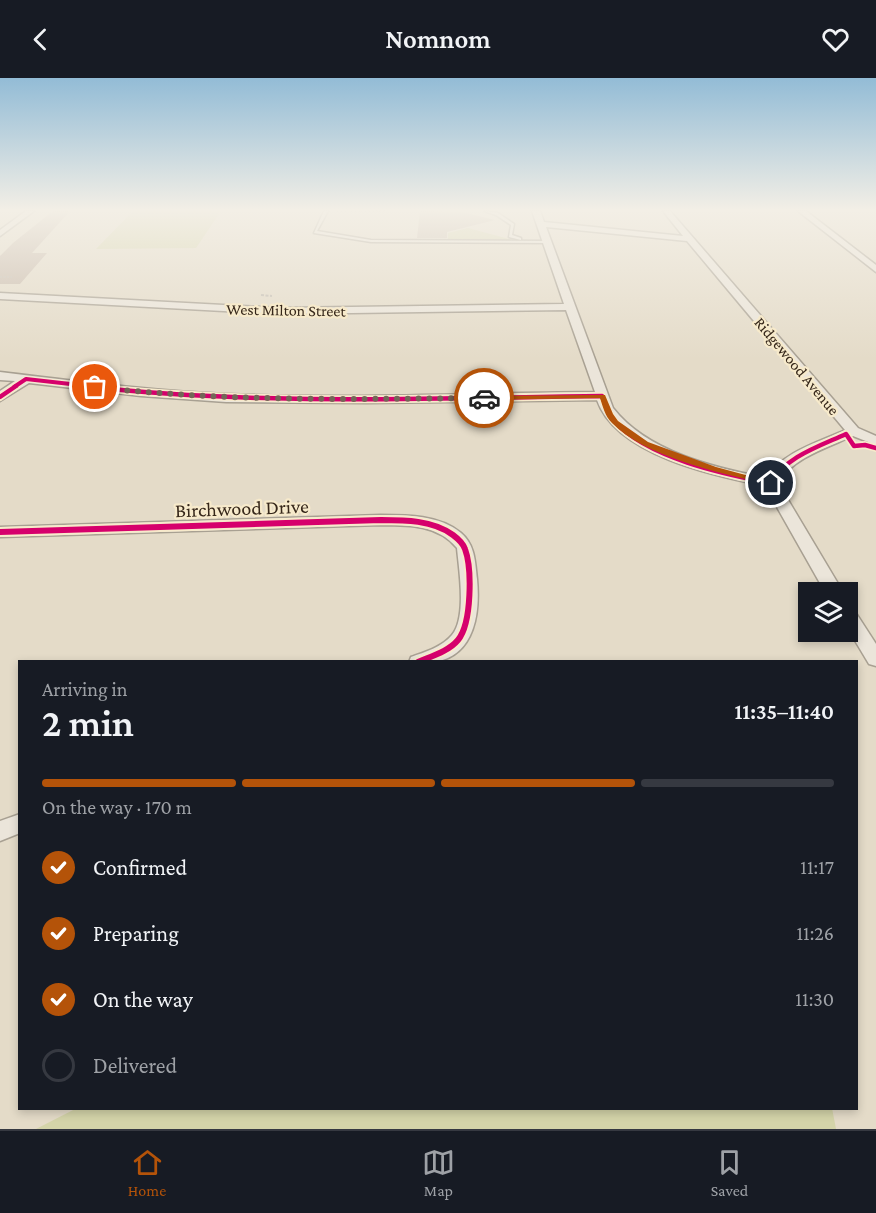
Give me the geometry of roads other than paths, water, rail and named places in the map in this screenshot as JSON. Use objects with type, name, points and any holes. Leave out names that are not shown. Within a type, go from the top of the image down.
[{"type":"street","points":[[555,260],[609,415],[616,423],[646,444],[714,468],[771,483],[828,582]]},
{"type":"street","name":"Ridgewood Avenue","points":[[707,260],[853,431],[796,459],[777,472],[771,483]]},
{"type":"street","name":"West Milton Street","points":[[0,296],[281,311],[572,307]]},
{"type":"street","points":[[0,376],[155,394],[256,399],[602,396]]},
{"type":"street","points":[[0,397],[26,379]]},
{"type":"street","points":[[853,431],[876,441]]},
{"type":"street","name":"Birchwood Drive","points":[[0,532],[302,522],[419,522],[449,532],[465,548],[466,559],[467,625],[459,639],[448,648],[422,660]]},
{"type":"street","points":[[858,630],[876,660]]},
{"type":"street","points":[[0,831],[18,824]]}]
